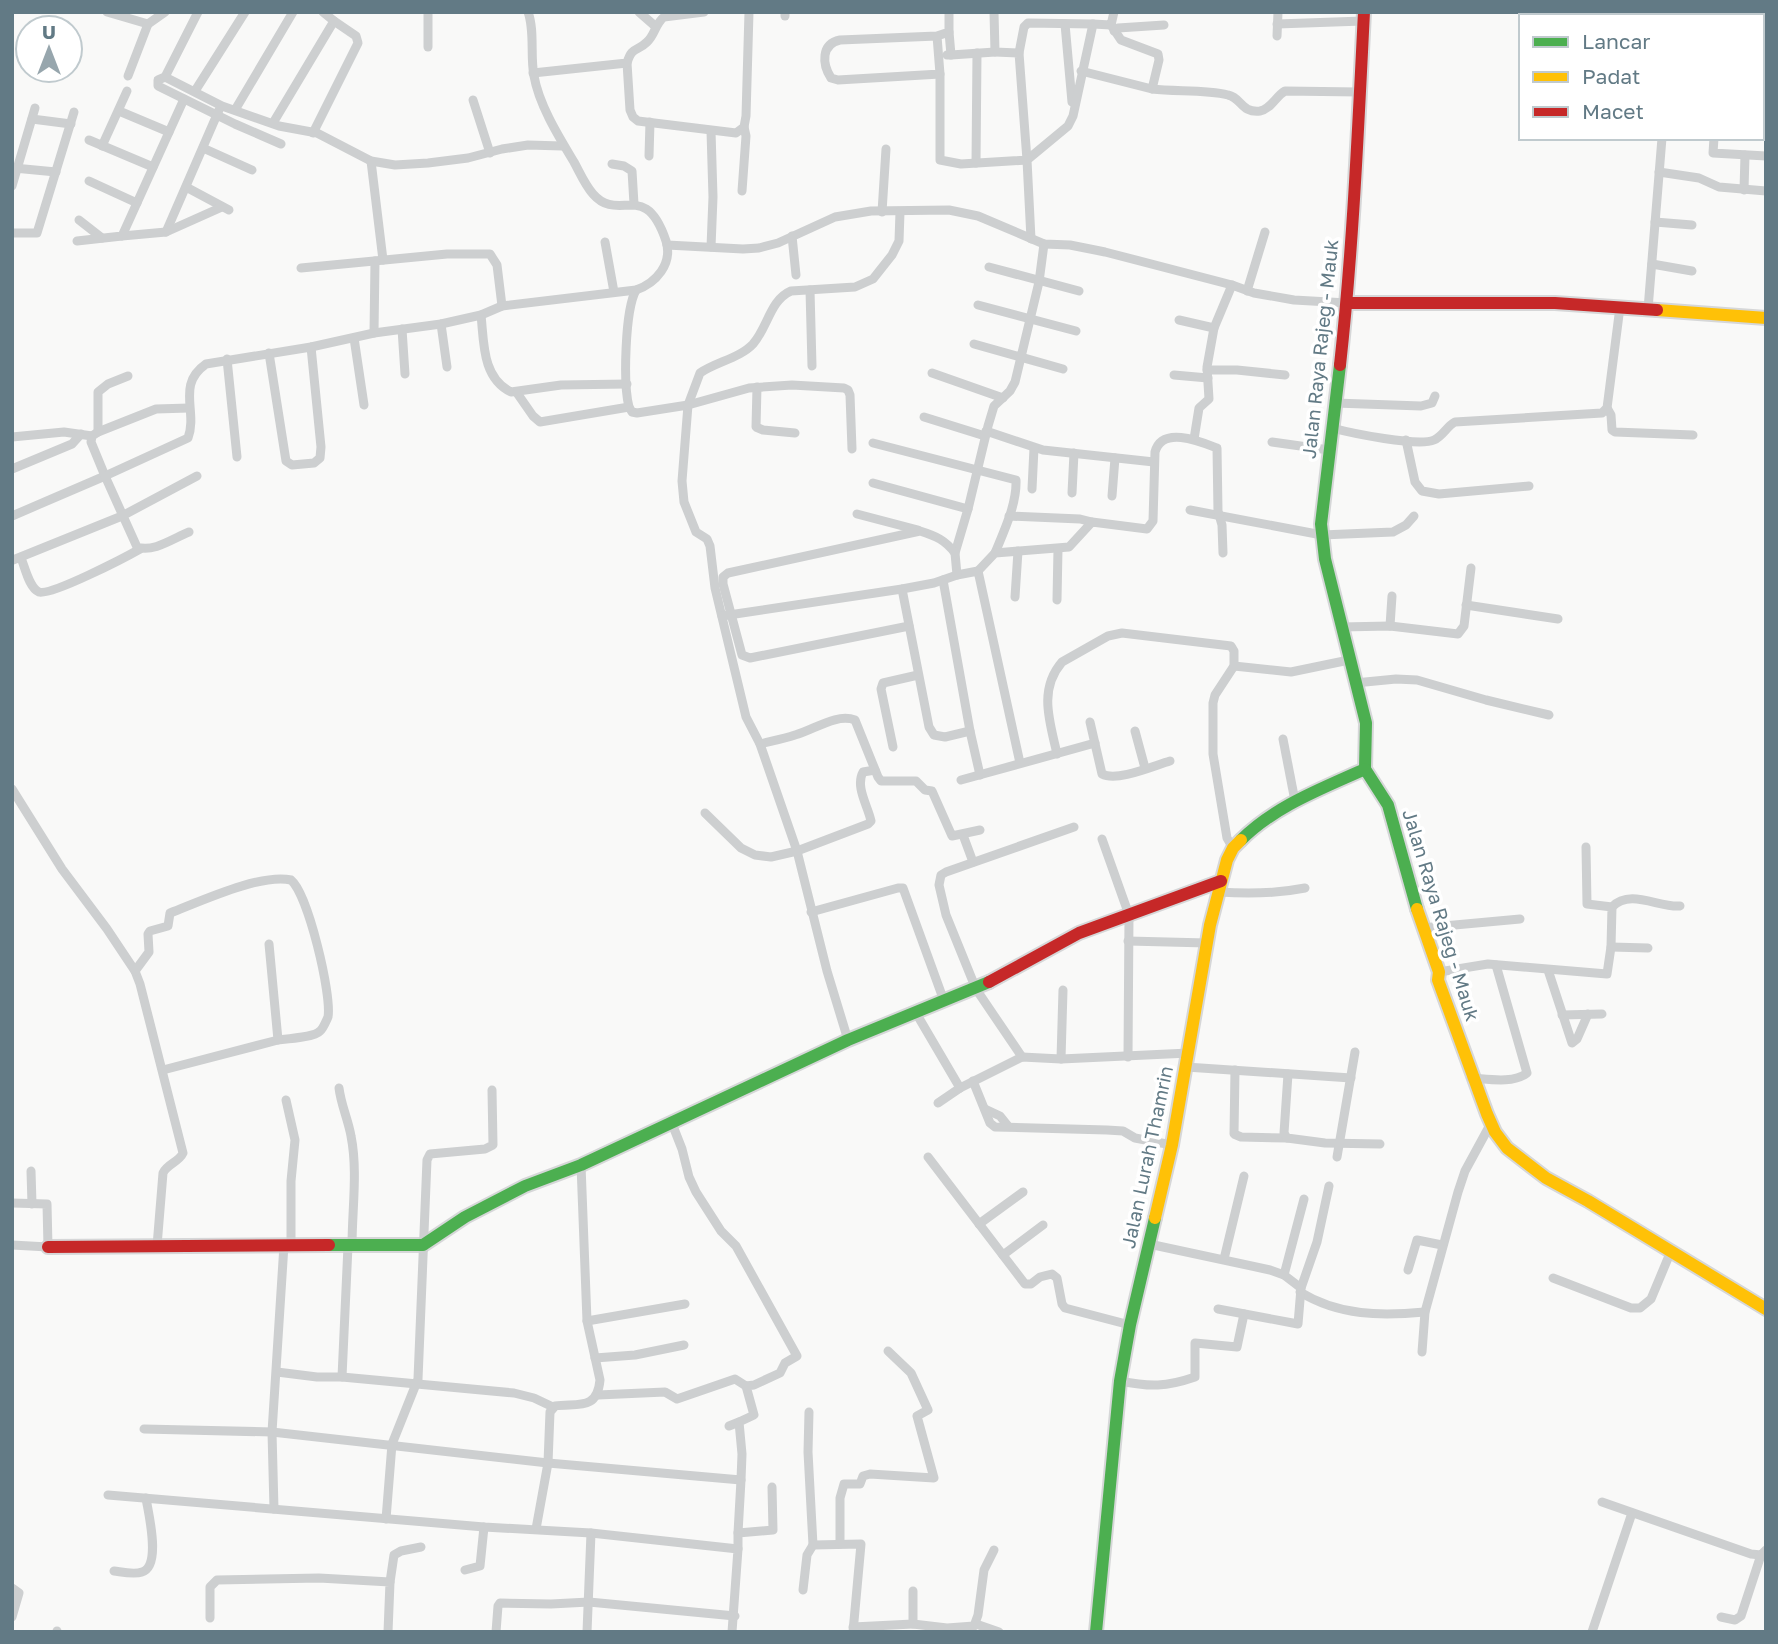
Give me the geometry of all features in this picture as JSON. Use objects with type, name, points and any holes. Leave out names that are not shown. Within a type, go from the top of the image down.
[{"type":"street","points":[[107,12],[148,24]]},
{"type":"street","points":[[128,76],[148,24],[165,12]]},
{"type":"street","points":[[165,77],[198,12]]},
{"type":"street","points":[[195,91],[245,12]]},
{"type":"street","points":[[234,110],[293,12]]},
{"type":"street","points":[[313,133],[358,43],[356,36],[323,12]]},
{"type":"street","points":[[428,12],[428,47]]},
{"type":"street","points":[[12,516],[185,441],[190,436],[191,380],[206,364],[311,347],[374,333],[441,324],[481,315],[502,306],[636,290],[647,286],[661,274],[667,245],[653,215],[641,205],[611,206],[597,198],[562,146],[538,94],[533,73],[528,12]]},
{"type":"street","points":[[639,12],[655,26]]},
{"type":"street","points":[[703,12],[664,17],[655,26],[650,38],[632,51],[627,63],[633,117],[638,121],[732,134],[744,127]]},
{"type":"street","points":[[742,191],[750,12]]},
{"type":"street","points":[[949,12],[950,55]]},
{"type":"street","points":[[994,12],[995,52]]},
{"type":"street","points":[[1114,12],[1113,28],[1117,36],[1126,43],[1158,54],[1152,89]]},
{"type":"street","points":[[1277,36],[1278,12]]},
{"type":"street","points":[[1277,24],[1364,17]]},
{"type":"street","name":"Jalan Raya Rajeg - Mauk","points":[[1364,17],[1347,303],[1329,450],[1322,535],[1341,628],[1366,723],[1365,769],[1388,805],[1422,929],[1439,972],[1438,980],[1490,1125],[1508,1149],[1532,1168],[1766,1309]]},
{"type":"street","points":[[273,123],[334,22]]},
{"type":"street","points":[[1031,239],[1019,53],[1024,27],[1028,23],[1093,24],[1113,28],[1164,25]]},
{"type":"street","points":[[1065,24],[1073,108]]},
{"type":"street","points":[[937,36],[940,160],[961,164],[1027,160],[1068,126],[1093,24]]},
{"type":"street","points":[[940,74],[834,80],[826,69],[825,56],[827,46],[841,40],[937,36],[949,32]]},
{"type":"street","points":[[976,163],[977,53]]},
{"type":"street","points":[[938,55],[1019,53]]},
{"type":"street","points":[[533,73],[627,63]]},
{"type":"street","points":[[1081,71],[1152,89],[1230,95],[1247,110],[1261,111],[1285,91],[1359,92]]},
{"type":"street","points":[[281,144],[160,89],[157,83],[161,77],[165,77],[222,106],[313,133],[338,142],[372,161],[395,165],[428,163],[528,145],[562,146]]},
{"type":"street","points":[[102,146],[127,91]]},
{"type":"street","points":[[122,236],[184,99]]},
{"type":"street","points":[[473,100],[490,153]]},
{"type":"street","points":[[166,232],[222,106]]},
{"type":"street","points":[[12,186],[15,168],[36,108]]},
{"type":"street","points":[[119,111],[169,132]]},
{"type":"street","points":[[12,233],[37,233],[74,112]]},
{"type":"street","points":[[32,119],[71,124]]},
{"type":"street","points":[[649,156],[650,122]]},
{"type":"street","points":[[710,131],[713,197],[711,247]]},
{"type":"street","points":[[89,140],[153,167]]},
{"type":"street","points":[[1648,309],[1662,140]]},
{"type":"street","points":[[1714,140],[1713,153],[1766,156]]},
{"type":"street","points":[[203,148],[252,170]]},
{"type":"street","points":[[882,212],[886,149]]},
{"type":"street","points":[[1744,190],[1745,155]]},
{"type":"street","points":[[372,161],[379,260],[374,333]]},
{"type":"street","points":[[612,164],[624,166],[632,172],[634,204]]},
{"type":"street","points":[[15,168],[56,173]]},
{"type":"street","points":[[1659,173],[1699,178],[1719,187],[1766,191]]},
{"type":"street","points":[[89,181],[137,202]]},
{"type":"street","points":[[77,241],[166,232],[226,208],[186,187]]},
{"type":"street","points":[[667,245],[759,248],[835,217],[882,212],[949,210],[966,213],[1044,244],[1070,245],[1105,252],[1247,291],[1294,300],[1347,303],[1508,301],[1766,318]]},
{"type":"street","points":[[848,1040],[811,912],[797,850],[760,744],[746,717],[715,588],[710,546],[707,539],[696,532],[684,502],[682,481],[688,405],[700,373],[752,346],[783,295],[791,291],[855,287],[873,279],[892,255],[899,241],[900,212]]},
{"type":"street","points":[[79,220],[102,238]]},
{"type":"street","points":[[1656,222],[1692,225]]},
{"type":"street","points":[[1247,291],[1265,232]]},
{"type":"street","points":[[792,236],[796,275]]},
{"type":"street","points":[[606,242],[614,292]]},
{"type":"street","points":[[957,575],[955,553],[986,433],[994,406],[1015,382],[1039,282],[1044,244]]},
{"type":"street","points":[[300,268],[447,254],[490,254],[497,265],[502,306]]},
{"type":"street","points":[[1652,264],[1692,271]]},
{"type":"street","points":[[989,267],[1079,291]]},
{"type":"street","points":[[1194,439],[1197,413],[1209,399],[1207,374],[1214,328],[1232,285]]},
{"type":"street","points":[[636,290],[628,310],[627,384],[632,412],[688,405],[757,387],[792,385],[848,390],[852,449]]},
{"type":"street","points":[[810,290],[812,366]]},
{"type":"street","points":[[978,305],[1076,331]]},
{"type":"street","points":[[1620,307],[1607,408],[1611,415],[1612,430],[1692,435]]},
{"type":"street","points":[[481,315],[489,369],[498,384],[505,389],[517,393],[561,385],[627,384]]},
{"type":"street","points":[[1179,320],[1214,328]]},
{"type":"street","points":[[441,324],[447,367]]},
{"type":"street","points":[[402,330],[405,374]]},
{"type":"street","points":[[354,338],[364,405]]},
{"type":"street","points":[[974,344],[1063,369]]},
{"type":"street","points":[[269,353],[286,461],[292,465],[314,463],[320,458],[321,447],[311,347]]},
{"type":"street","points":[[227,359],[237,457]]},
{"type":"street","points":[[1174,375],[1237,370],[1285,375]]},
{"type":"street","points":[[932,373],[1003,398]]},
{"type":"street","points":[[128,376],[108,384],[99,392],[95,434],[91,442],[135,545],[140,549]]},
{"type":"street","points":[[757,387],[757,427],[794,433]]},
{"type":"street","points":[[517,393],[540,422],[629,407]]},
{"type":"street","points":[[1335,403],[1421,406],[1432,403],[1435,396]]},
{"type":"street","points":[[12,437],[64,432],[95,434],[156,409],[189,408]]},
{"type":"street","points":[[1332,428],[1364,437],[1431,441],[1455,422],[1587,415],[1602,413],[1607,408]]},
{"type":"street","points":[[925,417],[1034,448],[1154,462]]},
{"type":"street","points":[[12,469],[72,444],[81,434]]},
{"type":"street","points":[[1009,516],[1080,519],[1136,529],[1149,527],[1153,520],[1157,444],[1166,438],[1194,439],[1217,449],[1223,553]]},
{"type":"street","points":[[1406,440],[1415,482],[1422,491],[1439,494],[1529,486]]},
{"type":"street","points":[[1272,442],[1329,450]]},
{"type":"street","points":[[722,616],[902,589],[943,580],[978,571],[995,553],[1009,516],[1016,480],[873,443]]},
{"type":"street","points":[[1032,489],[1034,448]]},
{"type":"street","points":[[1072,493],[1074,453]]},
{"type":"street","points":[[1112,496],[1115,458]]},
{"type":"street","points":[[189,532],[151,548],[140,549],[75,581],[43,593],[32,585],[17,559],[122,516],[197,476]]},
{"type":"street","points":[[873,483],[968,509]]},
{"type":"street","points":[[1190,510],[1322,535],[1393,532],[1406,525],[1414,516]]},
{"type":"street","points":[[858,514],[936,536],[946,542],[955,553]]},
{"type":"street","points":[[995,553],[1071,546],[1092,522]]},
{"type":"street","points":[[909,626],[750,658],[742,655],[723,577],[727,573],[920,531]]},
{"type":"street","points":[[1057,600],[1058,549]]},
{"type":"street","points":[[1015,597],[1018,551]]},
{"type":"street","points":[[1341,628],[1390,626],[1458,635],[1464,626],[1471,568]]},
{"type":"street","points":[[978,571],[1020,763]]},
{"type":"street","points":[[943,580],[980,775]]},
{"type":"street","points":[[902,589],[929,727],[934,735],[945,737],[970,731]]},
{"type":"street","points":[[1390,626],[1392,596]]},
{"type":"street","points":[[1466,605],[1558,620]]},
{"type":"street","points":[[1057,754],[1046,699],[1062,662],[1108,636],[1122,634],[1231,646],[1234,651],[1234,666],[1215,695],[1213,703],[1213,754],[1227,838],[1233,848]]},
{"type":"street","points":[[1234,666],[1291,672],[1349,660]]},
{"type":"street","points":[[893,747],[881,689],[883,683],[918,675]]},
{"type":"street","points":[[1355,683],[1417,680],[1549,715]]},
{"type":"street","points":[[760,744],[797,735],[832,721],[848,718],[855,720],[881,781],[916,781],[925,790],[932,791],[950,835],[979,830]]},
{"type":"street","points":[[1090,722],[1102,774],[1105,776],[1117,777],[1170,761]]},
{"type":"street","points":[[1135,731],[1145,768]]},
{"type":"street","points":[[1283,739],[1295,801]]},
{"type":"street","points":[[961,780],[1096,743]]},
{"type":"street","name":"Jalan Lurah Thamrin","points":[[1096,1632],[1120,1381],[1130,1325],[1172,1145],[1206,943],[1220,887],[1233,848],[1259,822],[1295,801],[1365,769]]},
{"type":"street","points":[[705,813],[741,848],[755,855],[771,857],[797,850],[871,821],[860,778],[863,772],[875,770]]},
{"type":"street","points":[[12,789],[62,869],[135,971],[183,1153],[181,1158],[168,1166],[163,1173],[157,1246]]},
{"type":"street","points":[[1022,1058],[976,989],[946,915],[939,885],[946,872],[1074,827]]},
{"type":"street","points":[[962,835],[973,862]]},
{"type":"street","points":[[1102,839],[1129,915],[1128,1057]]},
{"type":"street","points":[[1586,847],[1587,902],[1612,907]]},
{"type":"street","points":[[135,971],[149,953],[148,934],[168,926],[170,913],[248,885],[278,878],[291,880],[299,891],[319,949],[328,1018],[316,1034],[278,1040],[163,1070]]},
{"type":"street","points":[[12,1245],[423,1245],[465,1217],[526,1186],[581,1165],[848,1040],[976,989],[1079,933],[1220,887],[1253,894],[1305,888]]},
{"type":"street","points":[[811,912],[903,888],[944,1001]]},
{"type":"street","points":[[1439,972],[1471,965],[1496,965],[1608,974],[1612,907],[1617,902],[1633,899],[1680,906]]},
{"type":"street","points":[[1422,929],[1520,919]]},
{"type":"street","points":[[1128,941],[1206,943]]},
{"type":"street","points":[[269,944],[278,1040]]},
{"type":"street","points":[[1611,947],[1648,948]]},
{"type":"street","points":[[1471,1078],[1516,1079],[1527,1073],[1496,965]]},
{"type":"street","points":[[1548,970],[1573,1043],[1588,1014]]},
{"type":"street","points":[[1060,1059],[1063,990]]},
{"type":"street","points":[[916,1013],[960,1088]]},
{"type":"street","points":[[1562,1015],[1602,1014]]},
{"type":"street","points":[[1338,1157],[1355,1052]]},
{"type":"street","points":[[938,1103],[960,1088],[1022,1058],[1128,1057],[1189,1053]]},
{"type":"street","points":[[1186,1067],[1351,1078]]},
{"type":"street","points":[[1235,1070],[1234,1134],[1241,1137],[1287,1138],[1340,1144],[1380,1144]]},
{"type":"street","points":[[1287,1138],[1284,1133],[1288,1074]]},
{"type":"street","points":[[973,1082],[985,1109],[1000,1115],[1008,1126],[1107,1129],[1172,1145]]},
{"type":"street","points":[[339,1088],[341,1105],[351,1133],[353,1159],[342,1377]]},
{"type":"street","points":[[386,1519],[392,1444],[416,1385],[419,1367],[427,1160],[430,1154],[485,1149],[493,1145],[492,1090]]},
{"type":"street","points":[[274,1509],[272,1432],[295,1140],[286,1100]]},
{"type":"street","points":[[277,1372],[514,1393],[553,1407],[586,1404],[598,1395],[665,1392],[677,1399],[735,1379],[746,1386],[754,1385],[780,1373],[785,1363],[797,1356],[736,1246],[721,1231],[696,1192],[671,1121]]},
{"type":"street","points":[[1422,1352],[1425,1312],[1442,1245],[1465,1171],[1490,1125]]},
{"type":"street","points":[[928,1157],[1025,1284],[1031,1284],[1048,1273],[1056,1276],[1065,1308],[1130,1325]]},
{"type":"street","points":[[581,1165],[587,1321],[600,1380],[598,1395]]},
{"type":"street","points":[[31,1171],[32,1204]]},
{"type":"street","points":[[1224,1259],[1244,1176]]},
{"type":"street","points":[[1217,1309],[1298,1324],[1301,1290],[1317,1242],[1329,1186]]},
{"type":"street","points":[[979,1224],[1023,1192]]},
{"type":"street","points":[[1284,1275],[1304,1199]]},
{"type":"street","points":[[12,1203],[47,1204],[48,1247]]},
{"type":"street","points":[[1003,1255],[1043,1225]]},
{"type":"street","points":[[1408,1270],[1417,1240],[1442,1245]]},
{"type":"street","points":[[1149,1244],[1224,1259],[1284,1275],[1318,1301],[1356,1313],[1387,1316],[1425,1312]]},
{"type":"street","points":[[1553,1278],[1630,1308],[1640,1308],[1651,1299],[1671,1251]]},
{"type":"street","points":[[587,1321],[685,1304]]},
{"type":"street","points":[[1120,1381],[1156,1386],[1171,1385],[1195,1377],[1195,1343],[1237,1347],[1244,1314]]},
{"type":"street","points":[[595,1358],[635,1355],[684,1345]]},
{"type":"street","points":[[840,1544],[840,1498],[844,1484],[860,1484],[863,1476],[870,1474],[934,1478],[917,1416],[928,1410],[911,1373],[888,1351]]},
{"type":"street","points":[[729,1426],[754,1416],[746,1386]]},
{"type":"street","points":[[536,1529],[548,1463],[549,1420],[553,1407]]},
{"type":"street","points":[[803,1590],[807,1557],[813,1545],[808,1452],[809,1412]]},
{"type":"street","points":[[733,1632],[742,1454],[739,1422]]},
{"type":"street","points":[[144,1429],[272,1432],[548,1463],[741,1480]]},
{"type":"street","points":[[738,1533],[773,1530],[772,1487]]},
{"type":"street","points":[[108,1495],[484,1527],[592,1533],[738,1549]]},
{"type":"street","points":[[114,1571],[141,1573],[150,1564],[153,1542],[146,1498]]},
{"type":"street","points":[[1602,1502],[1751,1554],[1764,1553],[1741,1616],[1735,1620],[1721,1617]]},
{"type":"street","points":[[1592,1632],[1632,1513]]},
{"type":"street","points":[[465,1570],[480,1566],[484,1527]]},
{"type":"street","points":[[587,1632],[592,1533]]},
{"type":"street","points":[[813,1545],[861,1544],[853,1629],[914,1624],[962,1628],[976,1624],[999,1632]]},
{"type":"street","points":[[388,1632],[394,1555],[421,1547]]},
{"type":"street","points":[[976,1624],[984,1570],[994,1550]]},
{"type":"street","points":[[210,1618],[210,1587],[217,1580],[318,1578],[390,1582]]},
{"type":"street","points":[[12,1588],[19,1593],[12,1617]]},
{"type":"street","points":[[914,1591],[914,1624]]},
{"type":"street","points":[[496,1632],[500,1603],[589,1602],[735,1616]]},
{"type":"traffic: fast","points":[[1340,365],[1321,524],[1325,559],[1366,723],[1365,769],[1388,805],[1417,909]]},
{"type":"traffic: fast","points":[[1241,840],[1284,808],[1365,769]]},
{"type":"traffic: fast","points":[[329,1245],[423,1245],[465,1217],[525,1186],[581,1165],[848,1040],[989,982]]},
{"type":"traffic: fast","points":[[1096,1632],[1120,1381],[1155,1218]]},
{"type":"traffic: slow","points":[[1657,310],[1766,318]]},
{"type":"traffic: slow","points":[[1155,1218],[1172,1145],[1210,925],[1227,860],[1241,840]]},
{"type":"traffic: slow","points":[[1417,909],[1439,972],[1438,980],[1487,1114],[1495,1132],[1507,1148],[1546,1178],[1766,1309]]},
{"type":"traffic: jam","points":[[1340,365],[1352,233],[1364,12]]},
{"type":"traffic: jam","points":[[1347,303],[1555,303],[1657,310]]},
{"type":"traffic: jam","points":[[989,982],[1079,933],[1221,881]]},
{"type":"traffic: jam","points":[[48,1247],[329,1245]]}]
